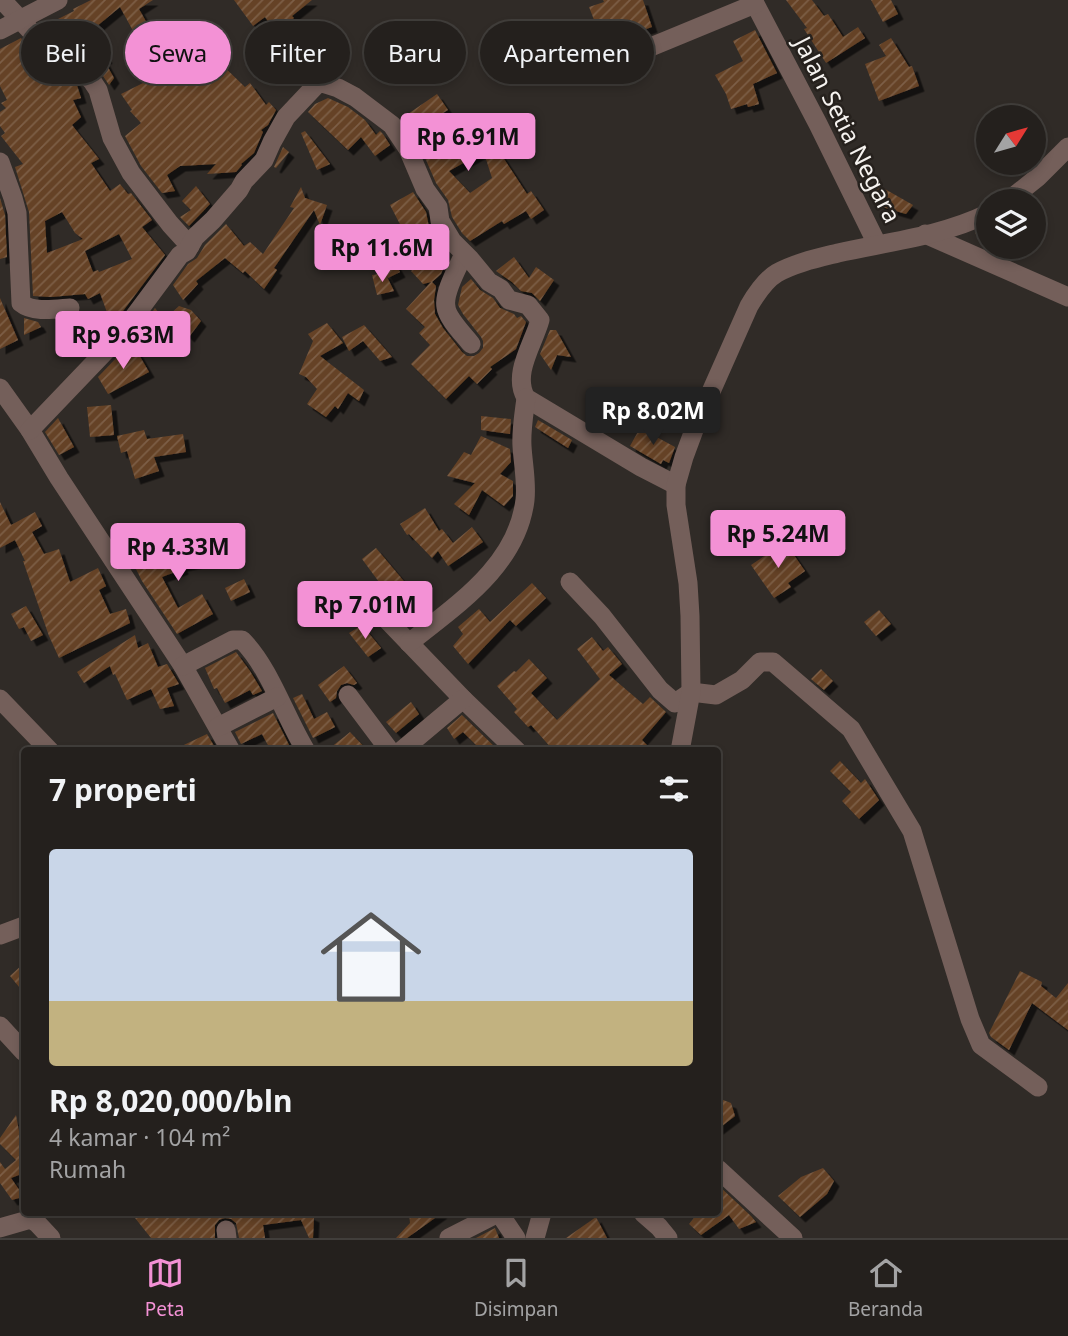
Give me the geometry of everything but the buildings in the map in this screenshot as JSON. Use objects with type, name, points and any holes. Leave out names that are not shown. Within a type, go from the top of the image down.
[{"type":"street","points":[[2,0],[41,42],[69,58],[92,81],[112,138],[127,167],[144,192],[190,246]]},
{"type":"street","points":[[0,30],[58,0]]},
{"type":"street","points":[[654,45],[754,2]]},
{"type":"street","name":"Jalan Setia Negara","points":[[754,2],[877,244]]},
{"type":"street","points":[[30,430],[119,337],[180,255],[187,251],[195,237],[264,160],[286,117],[319,82],[355,97],[392,125],[408,149],[425,189],[438,207],[440,221],[452,241],[509,300],[528,305],[540,320],[520,384],[526,398],[522,432],[525,499],[520,526],[508,550],[490,573],[409,643]]},
{"type":"street","points":[[1023,189],[1068,146]]},
{"type":"street","points":[[0,162],[17,213],[21,303],[30,308],[71,308]]},
{"type":"street","points":[[681,747],[691,692],[690,616],[688,583],[676,505],[677,485],[694,430],[742,321],[758,292],[775,274],[795,265],[925,234],[976,219]]},
{"type":"street","points":[[925,234],[1068,297]]},
{"type":"street","points":[[464,254],[445,304],[471,344]]},
{"type":"street","points":[[0,388],[183,666],[229,747]]},
{"type":"street","points":[[526,398],[641,467],[677,485]]},
{"type":"street","points":[[570,582],[602,616],[660,690],[675,703],[691,692],[716,695],[742,680],[760,662],[773,662],[851,729],[912,831],[970,1019],[981,1045],[1038,1087]]},
{"type":"street","points":[[365,597],[513,747]]},
{"type":"street","points":[[183,666],[233,640],[242,640],[250,648],[277,697],[299,747]]},
{"type":"street","points":[[348,695],[387,747]]},
{"type":"street","points":[[218,727],[277,697]]},
{"type":"street","points":[[0,699],[46,747]]},
{"type":"street","points":[[406,747],[463,699]]},
{"type":"street","points":[[0,934],[21,927]]},
{"type":"street","points":[[0,1026],[21,1049]]},
{"type":"street","points":[[721,1172],[793,1238]]},
{"type":"street","points":[[0,1228],[30,1216],[51,1238]]},
{"type":"street","points":[[449,1238],[493,1216]]},
{"type":"street","points":[[501,1216],[516,1238]]},
{"type":"street","points":[[535,1238],[541,1216]]},
{"type":"street","points":[[646,1216],[668,1238]]}]
